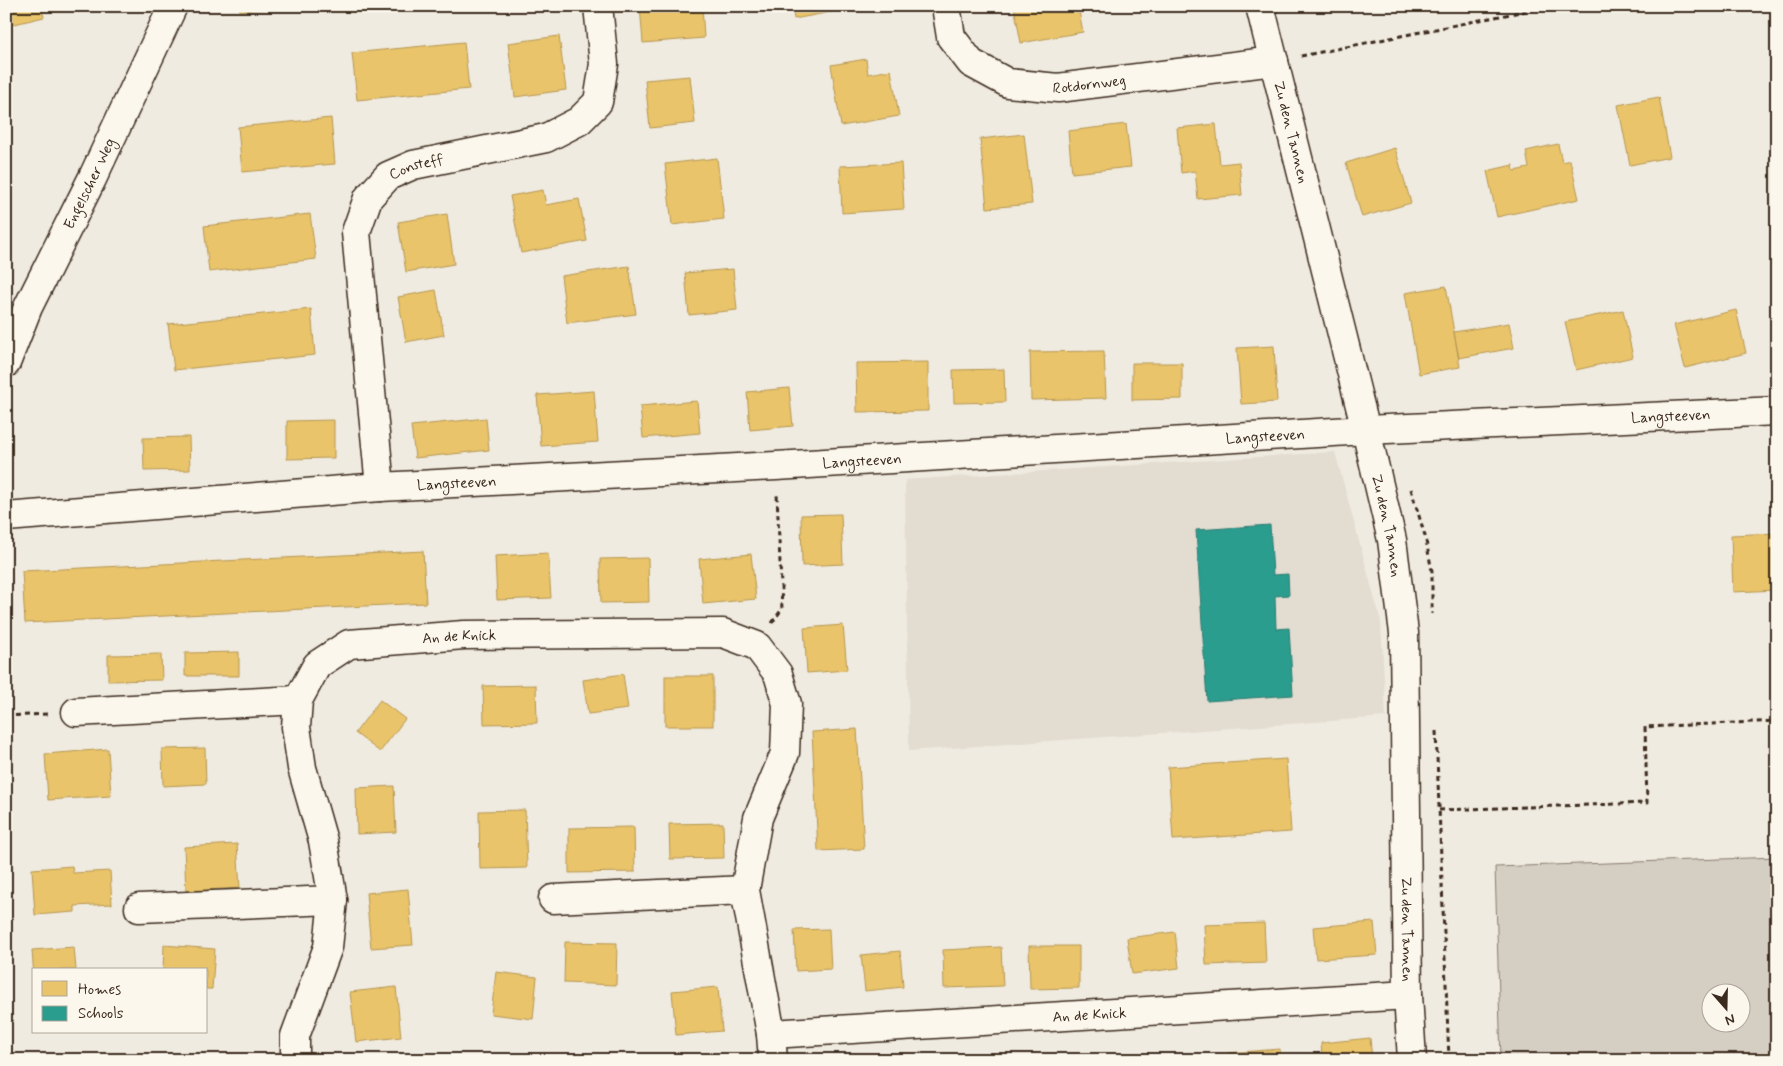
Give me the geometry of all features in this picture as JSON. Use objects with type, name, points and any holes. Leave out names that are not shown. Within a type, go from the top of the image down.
[{"type":"street","name":"Engelscher Weg","points":[[6,363],[17,308],[92,179],[173,6]]},
{"type":"street","name":"Consteff","points":[[380,487],[356,232],[368,198],[388,176],[413,165],[546,138],[579,121],[598,102],[604,64],[598,6]]},
{"type":"street","name":"Rotdornweg","points":[[946,6],[951,37],[971,62],[1008,83],[1058,88],[1274,61]]},
{"type":"street","name":"Zu den Tannen","points":[[1260,6],[1392,540],[1404,633],[1408,994],[1412,1060]]},
{"type":"street","name":"Langsteeven","points":[[6,517],[380,487],[776,466],[1366,430],[1777,411]]},
{"type":"street","name":"An de Knick","points":[[295,1060],[295,1036],[328,946],[332,900],[323,841],[302,768],[296,727],[298,700],[316,665],[349,644],[464,635],[723,633],[757,646],[778,674],[787,704],[785,753],[758,818],[745,890],[772,1047],[1408,994]]},
{"type":"street","points":[[76,712],[298,700]]},
{"type":"street","points":[[553,899],[745,890]]},
{"type":"street","points":[[139,908],[332,900]]},
{"type":"path","points":[[1274,61],[1550,6]]},
{"type":"path","points":[[757,646],[782,609],[776,466]]},
{"type":"path","points":[[6,716],[76,712]]},
{"type":"path","points":[[1406,811],[1646,803],[1645,727],[1777,721]]},
{"type":"shaded area","points":[[1335,452],[1381,622],[1386,717],[909,751],[905,480]]},
{"type":"shaded area","points":[[1777,857],[1777,1060],[1501,1060],[1495,867]]},
{"type":"building: Homes","points":[[6,6],[41,6],[44,17],[6,26]]},
{"type":"building: Homes","points":[[240,6],[312,6],[240,11]]},
{"type":"building: Homes","points":[[640,6],[702,6],[704,38],[643,43]]},
{"type":"building: Homes","points":[[792,6],[863,6],[794,19]]},
{"type":"building: Homes","points":[[1014,6],[1078,6],[1083,32],[1021,43]]},
{"type":"building: Homes","points":[[559,36],[566,90],[515,97],[508,43]]},
{"type":"building: Homes","points":[[464,42],[469,89],[357,100],[352,53]]},
{"type":"building: Homes","points":[[866,59],[868,74],[891,70],[899,116],[841,126],[831,65]]},
{"type":"building: Homes","points":[[690,76],[695,123],[650,128],[645,80]]},
{"type":"building: Homes","points":[[1659,97],[1670,157],[1630,165],[1618,105]]},
{"type":"building: Homes","points":[[331,118],[335,164],[242,172],[238,127]]},
{"type":"building: Homes","points":[[1126,124],[1131,167],[1072,173],[1068,131]]},
{"type":"building: Homes","points":[[1216,124],[1220,164],[1239,162],[1242,195],[1198,199],[1195,171],[1181,173],[1177,128]]},
{"type":"building: Homes","points":[[1024,134],[1032,204],[987,208],[980,139]]},
{"type":"building: Homes","points":[[1558,144],[1562,162],[1570,160],[1579,199],[1497,217],[1487,171],[1513,165],[1514,171],[1529,168],[1526,151]]},
{"type":"building: Homes","points":[[1395,148],[1411,203],[1362,217],[1346,163]]},
{"type":"building: Homes","points":[[717,158],[724,219],[672,225],[665,164]]},
{"type":"building: Homes","points":[[901,163],[904,209],[842,213],[840,166]]},
{"type":"building: Homes","points":[[543,190],[546,205],[579,199],[587,241],[521,253],[510,196]]},
{"type":"building: Homes","points":[[310,214],[316,259],[209,272],[204,226]]},
{"type":"building: Homes","points":[[447,214],[454,264],[406,272],[398,222]]},
{"type":"building: Homes","points":[[629,266],[636,314],[567,323],[561,276]]},
{"type":"building: Homes","points":[[733,269],[737,310],[689,315],[685,273]]},
{"type":"building: Homes","points":[[1446,286],[1460,367],[1419,374],[1405,293]]},
{"type":"building: Homes","points":[[436,290],[444,335],[406,342],[398,297]]},
{"type":"building: Homes","points":[[311,309],[315,355],[174,370],[168,324]]},
{"type":"building: Homes","points":[[1623,310],[1633,357],[1576,370],[1565,322]]},
{"type":"building: Homes","points":[[1736,310],[1746,353],[1685,368],[1674,325]]},
{"type":"building: Homes","points":[[1509,323],[1514,348],[1459,358],[1454,332]]},
{"type":"building: Homes","points":[[1274,346],[1277,402],[1241,404],[1237,348]]},
{"type":"building: Homes","points":[[1104,351],[1106,398],[1031,400],[1030,352]]},
{"type":"building: Homes","points":[[928,362],[928,411],[857,412],[856,363]]},
{"type":"building: Homes","points":[[1132,363],[1182,363],[1182,399],[1132,400]]},
{"type":"building: Homes","points":[[1004,369],[1005,402],[954,403],[953,370]]},
{"type":"building: Homes","points":[[789,388],[793,426],[750,430],[747,392]]},
{"type":"building: Homes","points":[[594,391],[598,442],[541,446],[537,395]]},
{"type":"building: Homes","points":[[697,401],[700,433],[643,438],[640,406]]},
{"type":"building: Homes","points":[[486,418],[489,450],[415,458],[411,426]]},
{"type":"building: Homes","points":[[334,420],[334,458],[287,459],[287,421]]},
{"type":"building: Homes","points":[[189,437],[190,470],[144,471],[143,438]]},
{"type":"building: Homes","points":[[841,514],[843,564],[802,566],[801,515]]},
{"type":"building: Homes","points":[[1777,533],[1777,590],[1733,592],[1731,535]]},
{"type":"building: Homes","points":[[423,551],[426,603],[25,623],[22,571]]},
{"type":"building: Homes","points":[[548,553],[551,598],[497,600],[495,556]]},
{"type":"building: Homes","points":[[751,554],[756,599],[703,604],[699,559]]},
{"type":"building: Homes","points":[[648,558],[649,602],[601,603],[600,559]]},
{"type":"building: Homes","points":[[843,625],[847,670],[807,673],[804,628]]},
{"type":"building: Homes","points":[[239,652],[239,676],[185,676],[185,653]]},
{"type":"building: Homes","points":[[161,654],[162,680],[108,681],[108,655]]},
{"type":"building: Homes","points":[[623,674],[628,709],[588,714],[583,680]]},
{"type":"building: Homes","points":[[665,676],[713,676],[713,726],[665,726]]},
{"type":"building: Homes","points":[[536,685],[537,723],[484,724],[483,686]]},
{"type":"building: Homes","points":[[380,700],[405,719],[380,752],[355,733]]},
{"type":"building: Homes","points":[[857,729],[864,849],[818,851],[812,732]]},
{"type":"building: Homes","points":[[205,748],[206,784],[163,786],[162,749]]},
{"type":"building: Homes","points":[[108,749],[111,796],[48,800],[45,754]]},
{"type":"building: Homes","points":[[1286,759],[1291,832],[1173,840],[1168,767]]},
{"type":"building: Homes","points":[[394,786],[396,832],[357,834],[356,788]]},
{"type":"building: Homes","points":[[525,810],[527,868],[480,869],[479,811]]},
{"type":"building: Homes","points":[[723,823],[724,858],[670,859],[669,824]]},
{"type":"building: Homes","points":[[634,827],[635,872],[569,873],[569,828]]},
{"type":"building: Homes","points":[[237,844],[240,888],[186,891],[184,847]]},
{"type":"building: Homes","points":[[72,866],[73,873],[110,871],[112,904],[75,906],[75,912],[35,915],[32,869]]},
{"type":"building: Homes","points":[[408,889],[413,945],[371,948],[366,893]]},
{"type":"building: Homes","points":[[1374,922],[1377,955],[1316,959],[1313,927]]},
{"type":"building: Homes","points":[[1264,923],[1266,963],[1206,965],[1204,925]]},
{"type":"building: Homes","points":[[829,929],[831,969],[796,971],[794,930]]},
{"type":"building: Homes","points":[[1175,932],[1179,968],[1132,974],[1127,938]]},
{"type":"building: Homes","points":[[565,942],[617,943],[616,985],[564,983]]},
{"type":"building: Homes","points":[[164,945],[215,949],[212,989],[208,989],[208,968],[163,968]]},
{"type":"building: Homes","points":[[1029,946],[1079,946],[1079,988],[1030,989]]},
{"type":"building: Homes","points":[[74,947],[76,968],[33,968],[32,950]]},
{"type":"building: Homes","points":[[1001,947],[1003,986],[944,988],[943,950]]},
{"type":"building: Homes","points":[[900,951],[903,987],[865,991],[861,955]]},
{"type":"building: Homes","points":[[496,972],[537,977],[533,1019],[491,1014]]},
{"type":"building: Homes","points":[[396,987],[401,1037],[356,1042],[350,992]]},
{"type":"building: Homes","points":[[718,987],[722,1031],[676,1035],[672,991]]},
{"type":"building: Homes","points":[[1370,1038],[1372,1060],[1322,1060],[1321,1043]]},
{"type":"building: Homes","points":[[1280,1049],[1281,1060],[1229,1060],[1228,1053]]},
{"type":"building: Homes","points":[[1048,1058],[1103,1059],[1103,1060],[1048,1060]]},
{"type":"building: Schools","points":[[1270,525],[1273,575],[1288,574],[1289,595],[1275,596],[1276,629],[1289,628],[1293,695],[1207,701],[1196,530]]}]
